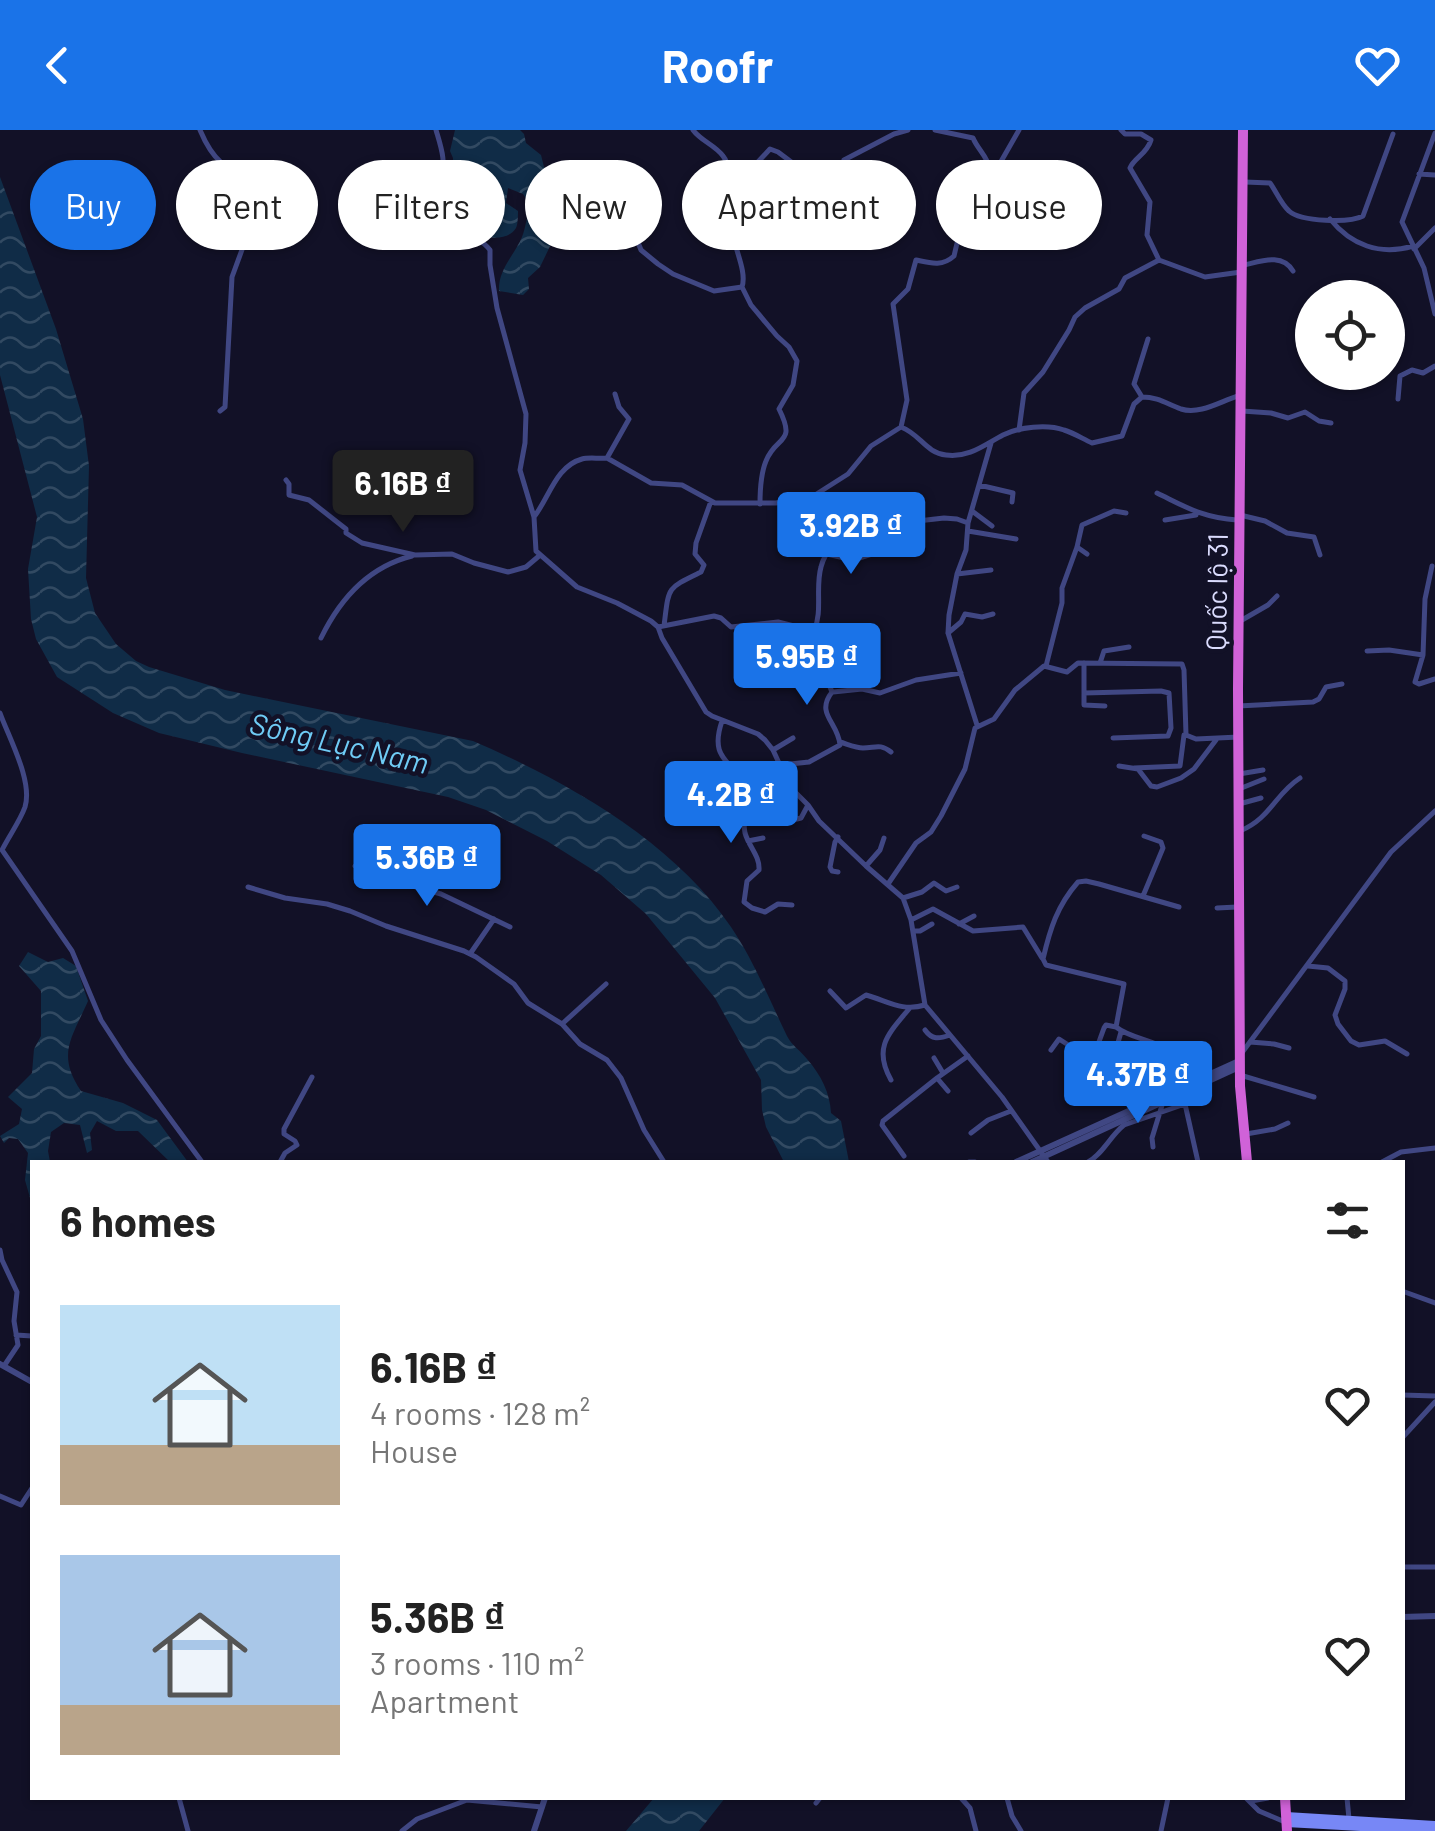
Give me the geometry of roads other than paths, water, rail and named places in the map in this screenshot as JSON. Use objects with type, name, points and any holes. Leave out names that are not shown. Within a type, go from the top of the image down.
[{"type":"highway","name":"Quốc lộ 31","points":[[1243,130],[1238,706],[1245,1040],[1237,1068],[1247,1160]]},
{"type":"main road","points":[[1285,1825],[1349,1823],[1435,1828]]},
{"type":"street","points":[[200,130],[220,163],[256,180],[258,185],[232,277],[225,406],[220,411]]},
{"type":"street","points":[[436,130],[444,168],[431,213],[437,221],[489,248],[496,308],[526,414],[520,470],[534,516],[534,543],[539,556],[577,587],[618,603],[661,627],[714,616],[731,627],[778,622],[814,631]]},
{"type":"street","points":[[693,130],[725,160]]},
{"type":"street","points":[[844,160],[908,130]]},
{"type":"street","points":[[935,130],[972,138],[988,160]]},
{"type":"street","points":[[1002,160],[1020,130]]},
{"type":"street","points":[[1121,130],[1151,140],[1130,168],[1150,202],[1146,230],[1159,260],[1204,277],[1278,259],[1293,270]]},
{"type":"street","points":[[1435,133],[1402,222],[1426,274],[1435,314]]},
{"type":"street","points":[[1242,182],[1268,182],[1290,212],[1302,216],[1357,220],[1362,216],[1394,134]]},
{"type":"street","points":[[760,160],[770,150],[789,160]]},
{"type":"street","points":[[1419,174],[1435,175]]},
{"type":"street","points":[[1330,220],[1346,237],[1369,249],[1414,248],[1435,228]]},
{"type":"street","points":[[641,250],[668,271],[714,291],[742,287]]},
{"type":"street","points":[[736,250],[744,279],[742,287],[751,305],[790,346],[797,361],[793,385],[779,409],[787,432],[766,460],[760,504]]},
{"type":"street","points":[[606,458],[651,483],[682,486],[722,504],[776,504],[816,495],[848,474],[872,446],[901,427],[907,400],[894,304],[908,289],[916,260],[948,262],[955,250]]},
{"type":"street","points":[[1019,430],[1024,393],[1043,372],[1075,317],[1121,287],[1124,278],[1159,260]]},
{"type":"street","points":[[1148,339],[1134,384],[1142,396],[1195,410],[1242,396]]},
{"type":"street","points":[[1398,400],[1400,376],[1412,370],[1423,373],[1435,366]]},
{"type":"street","points":[[534,516],[568,466],[583,458],[606,458],[629,419],[614,394]]},
{"type":"street","points":[[901,427],[918,436],[928,449],[944,455],[971,453],[1019,430],[1060,428],[1098,444],[1122,436],[1134,404],[1142,396]]},
{"type":"street","points":[[1242,412],[1288,418],[1305,412],[1331,423]]},
{"type":"street","points":[[978,725],[948,633],[957,574],[990,443]]},
{"type":"street","points":[[286,480],[289,495],[313,503],[358,542],[414,556]]},
{"type":"street","points":[[979,485],[1013,494],[1012,502]]},
{"type":"street","points":[[1157,493],[1199,514]]},
{"type":"street","points":[[816,495],[839,508],[847,518],[869,527],[957,519],[968,527],[1016,539]]},
{"type":"street","points":[[711,501],[696,542],[695,554],[704,564],[702,572],[684,579],[670,591],[662,638],[704,709],[722,721],[758,734],[773,750],[790,787],[819,821],[903,898],[912,920],[925,1005],[1043,1157],[1163,1098],[1237,1068],[1314,1096]]},
{"type":"street","points":[[888,884],[916,843],[931,832],[942,816],[965,769],[978,725],[994,719],[1015,690],[1046,666],[1062,603],[1062,588],[1082,525],[1114,511],[1126,513]]},
{"type":"street","points":[[972,512],[992,526]]},
{"type":"street","points":[[1165,520],[1199,514],[1265,521],[1287,534],[1314,537],[1320,555]]},
{"type":"street","points":[[832,692],[814,631],[820,570],[847,518]]},
{"type":"street","points":[[1077,548],[1087,554]]},
{"type":"street","points":[[827,554],[853,560],[875,552]]},
{"type":"street","points":[[321,638],[339,604],[388,564],[414,556],[452,554],[508,572],[526,567],[539,556]]},
{"type":"street","points":[[1432,566],[1423,655],[1415,682],[1435,679]]},
{"type":"street","points":[[957,574],[991,570]]},
{"type":"street","points":[[1239,621],[1268,606],[1277,596]]},
{"type":"street","points":[[948,633],[965,614],[993,614]]},
{"type":"street","points":[[1100,663],[1104,651],[1129,646]]},
{"type":"street","points":[[1367,651],[1423,655]]},
{"type":"street","points":[[1046,666],[1067,672],[1075,664],[1084,663],[1182,664],[1184,732],[1180,766],[1119,766]]},
{"type":"street","points":[[1084,663],[1084,705],[1105,706]]},
{"type":"street","points":[[832,692],[862,689],[884,693],[916,680],[961,673]]},
{"type":"street","points":[[1238,706],[1313,702],[1326,687],[1342,684]]},
{"type":"street","points":[[832,692],[824,706],[840,742]]},
{"type":"street","points":[[1084,693],[1169,693],[1168,736],[1113,738]]},
{"type":"street","points":[[0,713],[24,776],[26,796],[24,808],[1,849],[72,951],[101,1020],[126,1060],[201,1160]]},
{"type":"street","points":[[722,721],[717,739],[719,751],[739,778],[746,797],[744,826],[760,866],[749,878],[743,898],[747,906],[764,912],[778,904],[792,905]]},
{"type":"street","points":[[1184,732],[1196,740],[1239,737]]},
{"type":"street","points":[[773,750],[793,738]]},
{"type":"street","points":[[1134,768],[1151,786],[1157,787],[1187,775],[1218,738]]},
{"type":"street","points":[[840,742],[864,748],[885,747],[891,752]]},
{"type":"street","points":[[780,766],[809,762],[840,742]]},
{"type":"street","points":[[1239,774],[1263,770]]},
{"type":"street","points":[[1240,831],[1262,819],[1300,778]]},
{"type":"street","points":[[1239,788],[1264,779]]},
{"type":"street","points":[[746,797],[762,799],[767,816],[793,820],[801,818],[808,805]]},
{"type":"street","points":[[1239,804],[1261,798]]},
{"type":"street","points":[[1245,1040],[1308,966],[1391,852],[1435,811]]},
{"type":"street","points":[[1143,896],[1163,848],[1161,842],[1144,836]]},
{"type":"street","points":[[748,841],[763,838]]},
{"type":"street","points":[[838,838],[830,867],[838,872]]},
{"type":"street","points":[[866,866],[880,850],[884,838]]},
{"type":"street","points":[[354,866],[442,894],[510,927]]},
{"type":"street","points":[[1043,960],[1052,921],[1078,882],[1179,908]]},
{"type":"street","points":[[903,898],[922,892],[932,883],[946,891],[957,887]]},
{"type":"street","points":[[248,887],[284,898],[327,904],[470,954],[514,984],[528,1003],[562,1024],[580,1044],[615,1068],[663,1160]]},
{"type":"street","points":[[1217,908],[1240,907]]},
{"type":"street","points":[[912,920],[933,909],[980,932],[1023,928],[1050,966],[1124,984],[1110,1071]]},
{"type":"street","points":[[959,924],[974,916]]},
{"type":"street","points":[[470,954],[495,918]]},
{"type":"street","points":[[912,932],[932,924]]},
{"type":"street","points":[[1308,966],[1328,968],[1345,981],[1335,1015],[1351,1041],[1359,1045],[1385,1041],[1407,1054]]},
{"type":"street","points":[[562,1024],[606,984]]},
{"type":"street","points":[[830,991],[846,1008],[869,995],[909,1009],[925,1005]]},
{"type":"street","points":[[891,1080],[882,1062],[883,1047],[909,1009]]},
{"type":"street","points":[[1051,1050],[1058,1039],[1091,1054],[1106,1025],[1169,1051],[1171,1060],[1153,1147]]},
{"type":"street","points":[[925,1030],[936,1039],[950,1035]]},
{"type":"street","points":[[1245,1040],[1290,1048]]},
{"type":"street","points":[[904,1156],[883,1121],[968,1056]]},
{"type":"street","points":[[934,1058],[948,1091]]},
{"type":"street","points":[[281,1160],[284,1153],[297,1146],[284,1134],[284,1129],[312,1077]]},
{"type":"street","points":[[1094,1160],[1124,1125],[1185,1104],[1198,1160]]},
{"type":"street","points":[[971,1133],[1010,1111]]},
{"type":"street","points":[[1244,1134],[1288,1123]]},
{"type":"street","points":[[1386,1160],[1401,1152],[1435,1148]]},
{"type":"street","points":[[0,1250],[17,1292],[17,1348],[2,1365],[30,1381]]},
{"type":"street","points":[[1405,1292],[1435,1302]]},
{"type":"street","points":[[16,1336],[30,1336]]},
{"type":"street","points":[[1405,1395],[1435,1399]]},
{"type":"street","points":[[1405,1434],[1435,1399]]},
{"type":"street","points":[[0,1496],[21,1505],[30,1491]]},
{"type":"street","points":[[1405,1567],[1435,1566]]},
{"type":"street","points":[[1405,1617],[1435,1616]]},
{"type":"street","points":[[180,1800],[188,1831]]},
{"type":"street","points":[[402,1831],[417,1819],[467,1800],[542,1807]]},
{"type":"street","points":[[534,1831],[544,1800]]},
{"type":"street","points":[[963,1800],[970,1808],[976,1831]]},
{"type":"street","points":[[1008,1800],[1021,1831]]},
{"type":"street","points":[[1161,1831],[1168,1800]]},
{"type":"street","points":[[1249,1800],[1259,1811],[1285,1825]]},
{"type":"street","points":[[1347,1800],[1349,1823]]},
{"type":"street","points":[[1271,1816],[1285,1825]]},
{"type":"water","points":[[455,130],[520,130],[526,143],[541,155],[542,160],[525,160],[525,197],[508,188],[506,203],[518,211],[516,228],[509,235],[505,236],[505,160],[453,160],[450,151]]},
{"type":"water","name":"Sông Lục Nam","points":[[0,177],[56,329],[83,419],[89,466],[86,578],[95,613],[116,644],[149,667],[225,690],[473,741],[544,775],[615,817],[679,867],[731,927],[789,1040],[824,1084],[831,1113],[841,1121],[849,1160],[783,1160],[766,1127],[761,1080],[715,998],[646,914],[601,875],[547,841],[486,810],[448,797],[159,733],[113,713],[57,677],[36,639],[31,619],[28,569],[37,517],[0,375]]},
{"type":"water","points":[[525,229],[525,250],[548,250],[540,267],[528,278],[529,289],[523,295],[499,291],[504,269]]},
{"type":"water","points":[[28,952],[48,962],[63,958],[76,966],[88,1001],[69,1046],[73,1078],[81,1091],[123,1103],[157,1120],[187,1160],[168,1160],[138,1131],[116,1131],[97,1121],[90,1133],[92,1150],[87,1153],[80,1125],[64,1123],[51,1132],[50,1160],[30,1160],[30,1198],[25,1180],[28,1153],[18,1139],[9,1138],[4,1143],[0,1136],[19,1124],[22,1109],[8,1097],[32,1073],[34,1049],[41,1036],[41,991],[19,966]]},
{"type":"water","points":[[652,1800],[723,1800],[699,1831],[626,1831]]}]
